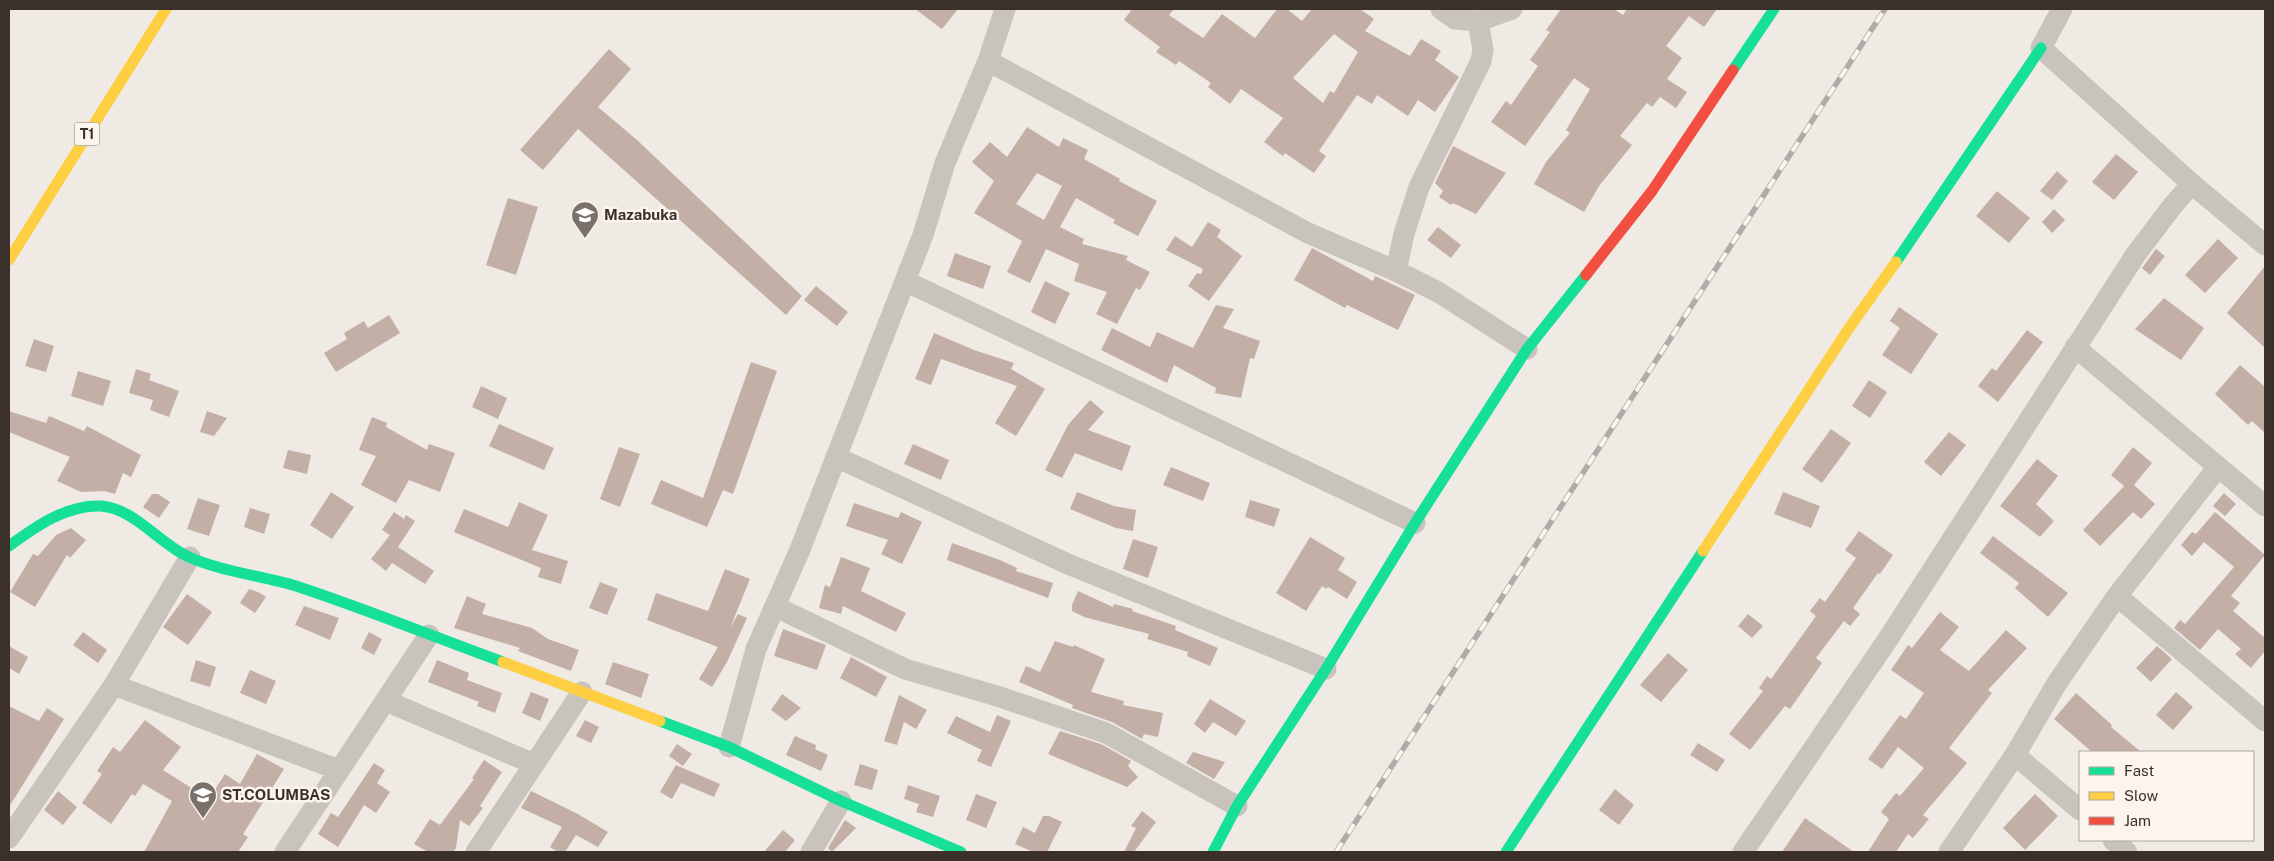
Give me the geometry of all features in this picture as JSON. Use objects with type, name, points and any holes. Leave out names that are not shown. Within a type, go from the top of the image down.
[{"type":"main road","name":"T1","points":[[9,260],[166,9]]},
{"type":"main road","points":[[1214,852],[1237,806],[1326,669],[1415,523],[1527,349],[1652,191],[1774,9]]},
{"type":"main road","points":[[1506,852],[1849,328],[1954,178],[2041,48]]},
{"type":"main road","points":[[9,546],[43,525],[71,511],[91,506],[113,509],[129,517],[190,557],[282,582],[729,747],[841,801],[961,852]]},
{"type":"street","points":[[729,747],[756,649],[776,607],[905,281],[922,236],[945,163],[988,60],[1005,9]]},
{"type":"street","points":[[1441,9],[1455,19],[1478,21],[1512,9]]},
{"type":"street","points":[[2062,9],[2041,48],[2192,184],[2265,245]]},
{"type":"street","points":[[1396,271],[1404,234],[1419,186],[1480,62],[1483,50],[1478,21]]},
{"type":"street","points":[[988,60],[1308,233],[1396,271],[1438,292],[1527,349]]},
{"type":"street","points":[[1743,852],[1888,639],[2075,347],[2146,241],[2192,184]]},
{"type":"street","points":[[905,281],[1415,523]]},
{"type":"street","points":[[2075,347],[2265,506]]},
{"type":"street","points":[[836,457],[1068,564],[1326,669]]},
{"type":"street","points":[[1949,852],[2015,755],[2058,684],[2117,596],[2218,467]]},
{"type":"street","points":[[9,838],[114,685],[190,557]]},
{"type":"street","points":[[2117,596],[2265,721]]},
{"type":"street","points":[[776,607],[905,669],[997,696],[1106,733],[1237,806]]},
{"type":"street","points":[[285,852],[429,635]]},
{"type":"street","points":[[114,685],[339,770]]},
{"type":"street","points":[[476,852],[582,692]]},
{"type":"street","points":[[386,701],[534,764]]},
{"type":"street","points":[[2015,755],[2079,809]]},
{"type":"street","points":[[812,852],[841,801]]},
{"type":"street","points":[[2114,841],[2127,852]]},
{"type":"building","points":[[915,9],[958,9],[942,29]]},
{"type":"building","points":[[1132,9],[1174,9],[1169,15],[1203,38],[1222,14],[1255,38],[1277,9],[1287,9],[1302,21],[1312,9],[1360,9],[1374,19],[1365,31],[1410,56],[1421,39],[1441,51],[1435,60],[1459,77],[1435,112],[1418,100],[1408,116],[1377,95],[1372,104],[1357,95],[1319,151],[1326,156],[1314,173],[1285,153],[1283,156],[1264,142],[1283,118],[1241,89],[1230,104],[1208,87],[1211,83],[1179,61],[1176,65],[1156,52],[1160,47],[1124,20]],"holes":[[[1334,34],[1358,52],[1334,93],[1330,91],[1323,103],[1293,78]]]},
{"type":"building","points":[[1561,9],[1614,9],[1623,15],[1627,9],[1717,9],[1704,27],[1689,16],[1666,46],[1682,58],[1667,79],[1687,92],[1676,108],[1660,97],[1652,107],[1647,103],[1620,136],[1632,145],[1599,186],[1584,212],[1534,184],[1546,162],[1570,133],[1566,130],[1590,89],[1574,78],[1525,146],[1491,122],[1506,101],[1511,105],[1538,66],[1530,60],[1550,32],[1546,30]]},
{"type":"building","points":[[609,49],[631,69],[598,107],[637,140],[802,296],[786,315],[578,129],[543,170],[520,150]]},
{"type":"building","points":[[1027,127],[1059,147],[1063,138],[1088,150],[1084,159],[1120,179],[1119,181],[1157,201],[1138,236],[1113,223],[1115,220],[1076,198],[1060,227],[1084,239],[1082,244],[1128,256],[1126,260],[1150,272],[1140,290],[1136,288],[1117,324],[1096,314],[1107,292],[1074,281],[1079,264],[1046,249],[1030,283],[1007,272],[1022,241],[974,213],[994,181],[972,162],[990,142],[1007,157]],"holes":[[[1037,173],[1062,186],[1044,220],[1016,204]]]},
{"type":"building","points":[[1453,146],[1506,173],[1476,214],[1453,203],[1451,205],[1439,197],[1443,191],[1435,183]]},
{"type":"building","points":[[2116,154],[2138,172],[2114,200],[2092,182]]},
{"type":"building","points":[[2057,171],[2068,181],[2052,200],[2040,191]]},
{"type":"building","points":[[1997,191],[2030,218],[2009,243],[1976,216]]},
{"type":"building","points":[[508,198],[538,207],[516,275],[486,265]]},
{"type":"building","points":[[2054,209],[2065,220],[2052,233],[2042,222]]},
{"type":"building","points":[[1208,222],[1221,230],[1217,237],[1242,256],[1209,301],[1188,286],[1197,273],[1201,274],[1203,269],[1166,250],[1175,236],[1192,247]]},
{"type":"building","points":[[1438,227],[1461,245],[1451,258],[1427,240]]},
{"type":"building","points":[[2218,239],[2238,258],[2205,293],[2185,275]]},
{"type":"building","points":[[1312,248],[1373,281],[1375,276],[1415,295],[1398,330],[1347,305],[1345,308],[1294,280]]},
{"type":"building","points":[[2156,249],[2165,256],[2150,275],[2142,268]]},
{"type":"building","points":[[955,253],[991,266],[983,289],[947,276]]},
{"type":"building","points":[[2265,266],[2265,348],[2227,313]]},
{"type":"building","points":[[1045,281],[1070,293],[1055,324],[1031,312]]},
{"type":"building","points":[[816,286],[848,312],[837,326],[804,300]]},
{"type":"building","points":[[2164,298],[2204,328],[2181,360],[2135,329]]},
{"type":"building","points":[[1216,305],[1234,309],[1223,328],[1260,341],[1254,359],[1250,358],[1241,398],[1215,393],[1216,388],[1174,365],[1167,383],[1101,350],[1112,328],[1150,347],[1157,332],[1193,348]]},
{"type":"building","points":[[1899,307],[1938,334],[1911,374],[1882,355],[1900,328],[1890,321]]},
{"type":"building","points":[[389,315],[400,333],[336,372],[324,353],[347,339],[344,333],[364,321],[368,328]]},
{"type":"building","points":[[2027,330],[2043,342],[1998,402],[1978,386],[1992,368],[1996,371]]},
{"type":"building","points":[[934,333],[974,350],[1014,363],[1011,369],[1045,389],[1016,436],[995,423],[1017,386],[941,359],[931,385],[915,379]]},
{"type":"building","points":[[34,339],[54,346],[46,372],[25,366]]},
{"type":"building","points":[[751,362],[777,371],[733,494],[723,490],[707,527],[651,504],[661,480],[703,498]]},
{"type":"building","points":[[2240,365],[2265,387],[2265,433],[2252,421],[2248,425],[2215,394]]},
{"type":"building","points":[[136,369],[151,374],[149,380],[179,391],[169,417],[150,410],[153,400],[129,393]]},
{"type":"building","points":[[78,371],[111,381],[103,406],[71,396]]},
{"type":"building","points":[[1869,380],[1887,392],[1870,418],[1852,406]]},
{"type":"building","points":[[481,386],[507,398],[498,419],[472,407]]},
{"type":"building","points":[[1090,400],[1104,412],[1088,430],[1131,446],[1122,471],[1075,453],[1062,478],[1045,470],[1068,425]]},
{"type":"building","points":[[9,411],[46,423],[49,416],[84,431],[87,426],[141,455],[131,477],[123,473],[115,494],[104,491],[81,492],[57,481],[70,457],[9,432]]},
{"type":"building","points":[[207,411],[227,418],[214,436],[200,432]]},
{"type":"building","points":[[372,417],[387,423],[386,427],[427,450],[429,444],[455,453],[440,492],[409,480],[396,503],[361,485],[376,456],[359,450]]},
{"type":"building","points":[[499,424],[554,448],[544,470],[489,446]]},
{"type":"building","points":[[1831,429],[1851,443],[1822,483],[1802,469]]},
{"type":"building","points":[[1949,432],[1966,445],[1941,476],[1924,462]]},
{"type":"building","points":[[913,444],[949,460],[941,480],[904,464]]},
{"type":"building","points":[[619,447],[640,454],[620,507],[600,499]]},
{"type":"building","points":[[2133,447],[2152,463],[2134,485],[2155,504],[2141,519],[2133,512],[2100,546],[2083,530],[2124,486],[2111,475]]},
{"type":"building","points":[[288,450],[311,455],[307,474],[283,468]]},
{"type":"building","points":[[2037,459],[2058,476],[2036,504],[2054,521],[2040,537],[2000,506]]},
{"type":"building","points":[[1171,467],[1210,483],[1203,501],[1163,485]]},
{"type":"building","points":[[331,492],[354,507],[332,539],[310,525]]},
{"type":"building","points":[[1077,492],[1114,506],[1136,510],[1133,531],[1116,528],[1070,509]]},
{"type":"building","points":[[1783,492],[1820,506],[1811,528],[1774,514]]},
{"type":"building","points":[[2224,493],[2236,504],[2225,516],[2213,506]]},
{"type":"building","points":[[152,494],[158,494],[170,502],[159,518],[143,507]]},
{"type":"building","points":[[198,498],[220,505],[209,536],[187,529]]},
{"type":"building","points":[[1250,500],[1280,509],[1274,527],[1245,517]]},
{"type":"building","points":[[519,502],[548,515],[532,550],[568,561],[561,584],[538,577],[541,568],[454,532],[464,509],[508,527]]},
{"type":"building","points":[[854,503],[898,518],[901,512],[922,522],[902,564],[881,554],[888,540],[846,526]]},
{"type":"building","points":[[250,508],[270,514],[264,534],[244,527]]},
{"type":"building","points":[[394,512],[404,519],[406,515],[415,521],[398,547],[434,571],[425,584],[392,563],[386,571],[371,559],[390,535],[382,530]]},
{"type":"building","points":[[2215,512],[2265,555],[2231,596],[2240,603],[2233,611],[2265,638],[2265,651],[2251,668],[2235,654],[2241,649],[2218,629],[2200,650],[2174,628],[2180,620],[2185,624],[2234,567],[2204,542],[2192,556],[2181,545],[2192,532],[2196,534]]},
{"type":"building","points":[[71,528],[86,540],[70,558],[67,555],[35,607],[10,592],[33,554],[38,556],[56,535]]},
{"type":"building","points":[[1859,531],[1893,555],[1853,608],[1860,614],[1850,626],[1844,621],[1816,658],[1822,663],[1790,709],[1785,706],[1750,750],[1729,734],[1763,691],[1759,688],[1767,676],[1771,679],[1816,616],[1810,611],[1820,598],[1825,602],[1856,558],[1845,550]]},
{"type":"building","points":[[1993,536],[2068,593],[2048,617],[2015,588],[2019,583],[1980,553]]},
{"type":"building","points":[[1310,537],[1345,558],[1338,570],[1357,582],[1347,599],[1328,587],[1326,589],[1322,586],[1306,611],[1276,593]]},
{"type":"building","points":[[1133,539],[1158,547],[1148,578],[1123,569]]},
{"type":"building","points":[[952,543],[1000,560],[1017,568],[1016,571],[1053,583],[1048,598],[947,560]]},
{"type":"building","points":[[841,557],[870,568],[861,591],[906,613],[896,632],[843,606],[841,614],[819,608],[825,585],[830,587]]},
{"type":"building","points":[[725,569],[750,579],[730,628],[738,614],[747,618],[727,662],[712,687],[699,679],[718,647],[647,620],[656,593],[708,611]]},
{"type":"building","points":[[600,582],[618,589],[607,615],[589,608]]},
{"type":"building","points":[[249,589],[266,597],[255,613],[240,603]]},
{"type":"building","points":[[1078,591],[1113,607],[1114,604],[1133,609],[1132,611],[1176,626],[1175,630],[1218,648],[1210,666],[1187,656],[1188,652],[1147,639],[1149,634],[1084,617],[1072,611],[1072,605]]},
{"type":"building","points":[[187,594],[212,612],[188,645],[163,627]]},
{"type":"building","points":[[467,596],[486,604],[482,614],[532,628],[548,639],[579,650],[571,671],[518,651],[520,648],[454,628]]},
{"type":"building","points":[[304,606],[339,618],[330,640],[295,625]]},
{"type":"building","points":[[1940,612],[1959,627],[1940,650],[1969,671],[2006,630],[2027,648],[1988,690],[1992,693],[1949,748],[1967,763],[1923,815],[1929,819],[1913,838],[1908,834],[1896,852],[1868,852],[1889,819],[1881,812],[1896,793],[1900,796],[1924,768],[1898,747],[1882,769],[1868,759],[1900,715],[1906,719],[1924,693],[1891,670],[1908,645],[1912,648]]},
{"type":"building","points":[[1748,614],[1763,626],[1752,638],[1738,626]]},
{"type":"building","points":[[783,629],[826,645],[817,670],[774,656]]},
{"type":"building","points":[[83,632],[107,650],[98,663],[73,645]]},
{"type":"building","points":[[369,632],[382,639],[374,655],[361,648]]},
{"type":"building","points":[[1055,641],[1073,647],[1074,645],[1105,659],[1091,692],[1124,701],[1123,705],[1163,713],[1158,737],[1144,734],[1142,739],[1112,722],[1072,708],[1073,705],[1019,682],[1026,666],[1040,672]]},
{"type":"building","points":[[9,646],[28,657],[19,674],[9,668]]},
{"type":"building","points":[[2157,646],[2172,659],[2151,682],[2136,668]]},
{"type":"building","points":[[1668,653],[1688,670],[1661,702],[1640,685]]},
{"type":"building","points":[[851,657],[887,677],[876,697],[840,678]]},
{"type":"building","points":[[196,660],[216,667],[210,687],[190,681]]},
{"type":"building","points":[[437,660],[469,673],[467,680],[502,693],[495,713],[477,706],[479,702],[428,682]]},
{"type":"building","points":[[613,662],[649,674],[641,698],[605,684]]},
{"type":"building","points":[[250,670],[276,681],[266,704],[240,693]]},
{"type":"building","points":[[531,692],[549,699],[540,721],[522,713]]},
{"type":"building","points":[[2176,692],[2193,707],[2173,730],[2156,715]]},
{"type":"building","points":[[2076,693],[2112,725],[2111,727],[2140,751],[2091,751],[2054,719]]},
{"type":"building","points":[[782,694],[801,708],[786,721],[771,710]]},
{"type":"building","points":[[899,695],[927,710],[916,729],[904,722],[897,745],[884,741]]},
{"type":"building","points":[[1210,699],[1246,721],[1236,736],[1213,722],[1205,733],[1194,724]]},
{"type":"building","points":[[9,706],[39,721],[47,708],[64,719],[9,807]]},
{"type":"building","points":[[997,715],[1011,721],[991,767],[977,761],[982,750],[947,733],[956,716],[990,732]]},
{"type":"building","points":[[145,720],[181,747],[163,770],[209,799],[225,774],[240,784],[257,754],[284,769],[243,834],[248,837],[238,852],[144,852],[172,801],[143,784],[135,796],[132,794],[111,824],[82,803],[102,774],[97,771],[113,747],[120,752]]},
{"type":"building","points":[[585,720],[599,727],[591,743],[576,736]]},
{"type":"building","points":[[1060,731],[1101,744],[1131,761],[1128,766],[1138,777],[1127,787],[1048,754]]},
{"type":"building","points":[[795,736],[816,745],[815,749],[828,755],[821,771],[786,755]]},
{"type":"building","points":[[1698,743],[1725,760],[1717,772],[1690,755]]},
{"type":"building","points":[[677,744],[692,754],[683,766],[669,756]]},
{"type":"building","points":[[1193,752],[1225,762],[1214,779],[1186,763]]},
{"type":"building","points":[[484,760],[502,772],[480,806],[483,808],[469,826],[460,820],[456,848],[453,852],[428,852],[414,844],[430,819],[440,825],[474,779],[472,778]]},
{"type":"building","points":[[374,763],[385,770],[377,783],[390,792],[376,813],[364,805],[338,847],[318,834],[331,813],[338,817]]},
{"type":"building","points":[[860,764],[878,770],[872,790],[854,785]]},
{"type":"building","points":[[676,765],[720,784],[714,797],[681,783],[672,799],[660,792]]},
{"type":"building","points":[[908,785],[940,796],[933,817],[916,812],[919,804],[904,799]]},
{"type":"building","points":[[1615,789],[1634,805],[1619,825],[1599,810]]},
{"type":"building","points":[[58,791],[77,807],[63,825],[44,810]]},
{"type":"building","points":[[531,791],[576,813],[608,832],[598,847],[576,835],[565,852],[558,852],[550,847],[562,827],[521,808]]},
{"type":"building","points":[[976,794],[997,802],[986,828],[966,820]]},
{"type":"building","points":[[2035,794],[2058,816],[2025,850],[2003,828]]},
{"type":"building","points":[[1142,811],[1156,822],[1134,852],[1124,852],[1136,828],[1131,826]]},
{"type":"building","points":[[1043,816],[1049,816],[1062,822],[1047,852],[1033,852],[1015,844],[1023,827],[1035,833]]},
{"type":"building","points":[[1805,818],[1854,852],[1782,852]]},
{"type":"building","points":[[845,820],[856,828],[832,852],[828,848]]},
{"type":"building","points":[[783,830],[795,840],[785,852],[764,852]]},
{"type":"railway","points":[[1336,852],[1885,9]]},
{"type":"traffic: fast","points":[[1733,70],[1774,9]]},
{"type":"traffic: fast","points":[[1896,262],[2041,48]]},
{"type":"traffic: fast","points":[[1213,852],[1237,806],[1326,669],[1415,523],[1527,349],[1586,275]]},
{"type":"traffic: fast","points":[[9,546],[41,524],[64,513],[88,506],[114,509],[136,520],[178,551],[201,562],[296,586],[503,662]]},
{"type":"traffic: fast","points":[[1506,852],[1703,551]]},
{"type":"traffic: fast","points":[[660,721],[729,747],[841,801],[961,852]]},
{"type":"traffic: slow","points":[[9,260],[166,9]]},
{"type":"traffic: slow","points":[[1703,551],[1849,328],[1896,262]]},
{"type":"traffic: slow","points":[[503,662],[660,721]]},
{"type":"traffic: jam","points":[[1586,275],[1652,191],[1733,70]]},
{"type":"place","name":"Mazabuka","points":[[585,239]]},
{"type":"place","name":"ST.COLUMBAS","points":[[203,819]]}]
